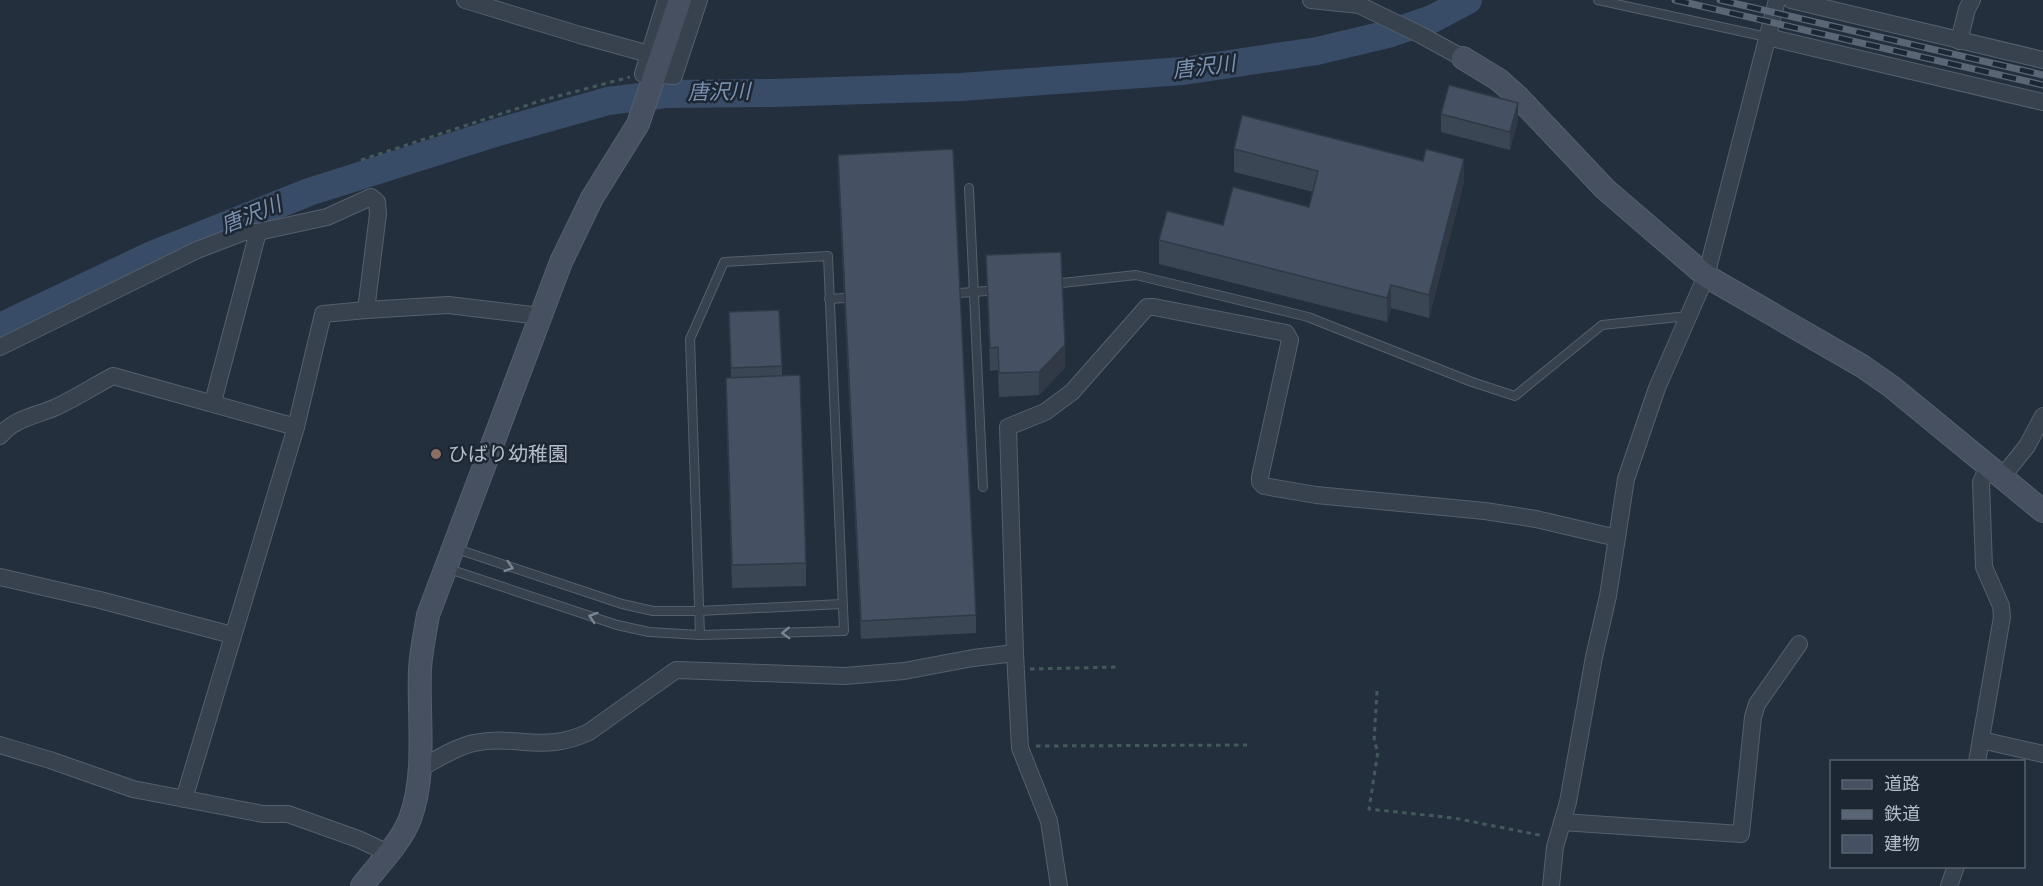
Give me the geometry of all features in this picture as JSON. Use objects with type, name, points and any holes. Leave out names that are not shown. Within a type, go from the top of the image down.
[{"type":"street","points":[[465,0],[580,35],[650,71],[674,76],[699,0]]},
{"type":"street","points":[[362,886],[409,821],[415,802],[419,769],[420,668],[428,615],[561,262],[592,198],[638,124],[644,107],[666,0]]},
{"type":"street","points":[[650,71],[680,0]]},
{"type":"street","points":[[1311,0],[1359,2],[1421,34],[1499,80],[1605,189],[1706,276],[1862,366],[1892,387],[2043,511]]},
{"type":"street","points":[[1551,886],[1557,838],[1568,802],[1594,657],[1608,596],[1626,479],[1657,388],[1706,276],[1777,0]]},
{"type":"street","points":[[1791,0],[2043,60]]},
{"type":"street","points":[[1959,41],[1967,9],[1972,0]]},
{"type":"street","points":[[1767,37],[2043,102]]},
{"type":"street","points":[[0,347],[197,250],[244,232],[258,232],[320,219],[367,197],[375,198],[378,214],[366,310]]},
{"type":"street","points":[[213,402],[258,232]]},
{"type":"street","points":[[184,799],[296,427],[323,314],[448,305],[540,316]]},
{"type":"street","points":[[1059,886],[1049,821],[1020,748],[1008,428],[1045,412],[1072,392],[1147,308],[1154,307],[1286,333],[1290,340],[1260,477],[1260,482],[1264,486],[1316,495],[1485,511],[1536,519],[1617,538]]},
{"type":"street","points":[[0,436],[21,420],[55,408],[113,376],[213,402],[296,427]]},
{"type":"street","points":[[1977,760],[2001,617],[2001,606],[1984,567],[1981,482],[2027,446],[2043,416]]},
{"type":"street","points":[[0,577],[100,600],[232,635]]},
{"type":"street","points":[[1562,822],[1741,834],[1753,717],[1757,704],[1799,644]]},
{"type":"street","points":[[419,769],[473,743],[496,741],[544,744],[577,738],[590,732],[676,670],[845,676],[904,670],[973,658],[1016,661]]},
{"type":"street","points":[[1981,740],[2043,754]]},
{"type":"street","points":[[0,746],[50,760],[133,789],[263,814],[288,814],[358,838],[388,853]]},
{"type":"street","points":[[1949,886],[1956,868]]},
{"type":"lane","points":[[1598,0],[1767,37]]},
{"type":"lane","points":[[969,188],[983,487]]},
{"type":"lane","points":[[450,558],[617,625],[674,635],[700,635],[844,631],[828,256],[724,261],[690,339],[700,635]]},
{"type":"lane","points":[[1062,283],[1136,275],[1308,317],[1472,382],[1515,396],[1602,325],[1689,316]]},
{"type":"lane","points":[[959,293],[987,291]]},
{"type":"lane","points":[[829,299],[845,298]]},
{"type":"lane","points":[[450,558],[653,611],[842,604]]},
{"type":"path","points":[[361,160],[540,101],[650,71]]},
{"type":"path","points":[[1016,661],[1118,667]]},
{"type":"path","points":[[1377,691],[1374,742],[1378,751],[1369,809],[1454,818],[1557,838]]},
{"type":"path","points":[[1020,748],[1247,745]]},
{"type":"building","points":[[1449,85],[1518,103],[1510,132],[1441,114]]},
{"type":"building","points":[[1242,115],[1423,161],[1426,149],[1464,159],[1429,295],[1391,285],[1387,298],[1159,240],[1167,211],[1223,225],[1233,187],[1309,207],[1318,171],[1234,149]]},
{"type":"building","points":[[953,149],[976,615],[861,621],[838,155]]},
{"type":"building","points":[[1061,252],[1065,345],[1039,372],[999,373],[998,347],[990,348],[986,255]]},
{"type":"building","points":[[779,310],[782,366],[731,368],[729,312]]},
{"type":"building","points":[[800,375],[806,563],[732,565],[726,378]]},
{"type":"waterway","name":"唐沢川","points":[[0,327],[152,255],[309,192],[495,133],[608,101],[665,94],[961,87],[1183,71],[1317,51],[1388,34],[1432,19],[1468,0]]},
{"type":"railway","points":[[1675,0],[2043,85]]},
{"type":"railway","points":[[1720,0],[2043,75]]},
{"type":"place","name":"ひばり幼稚園","points":[[436,454]]}]
